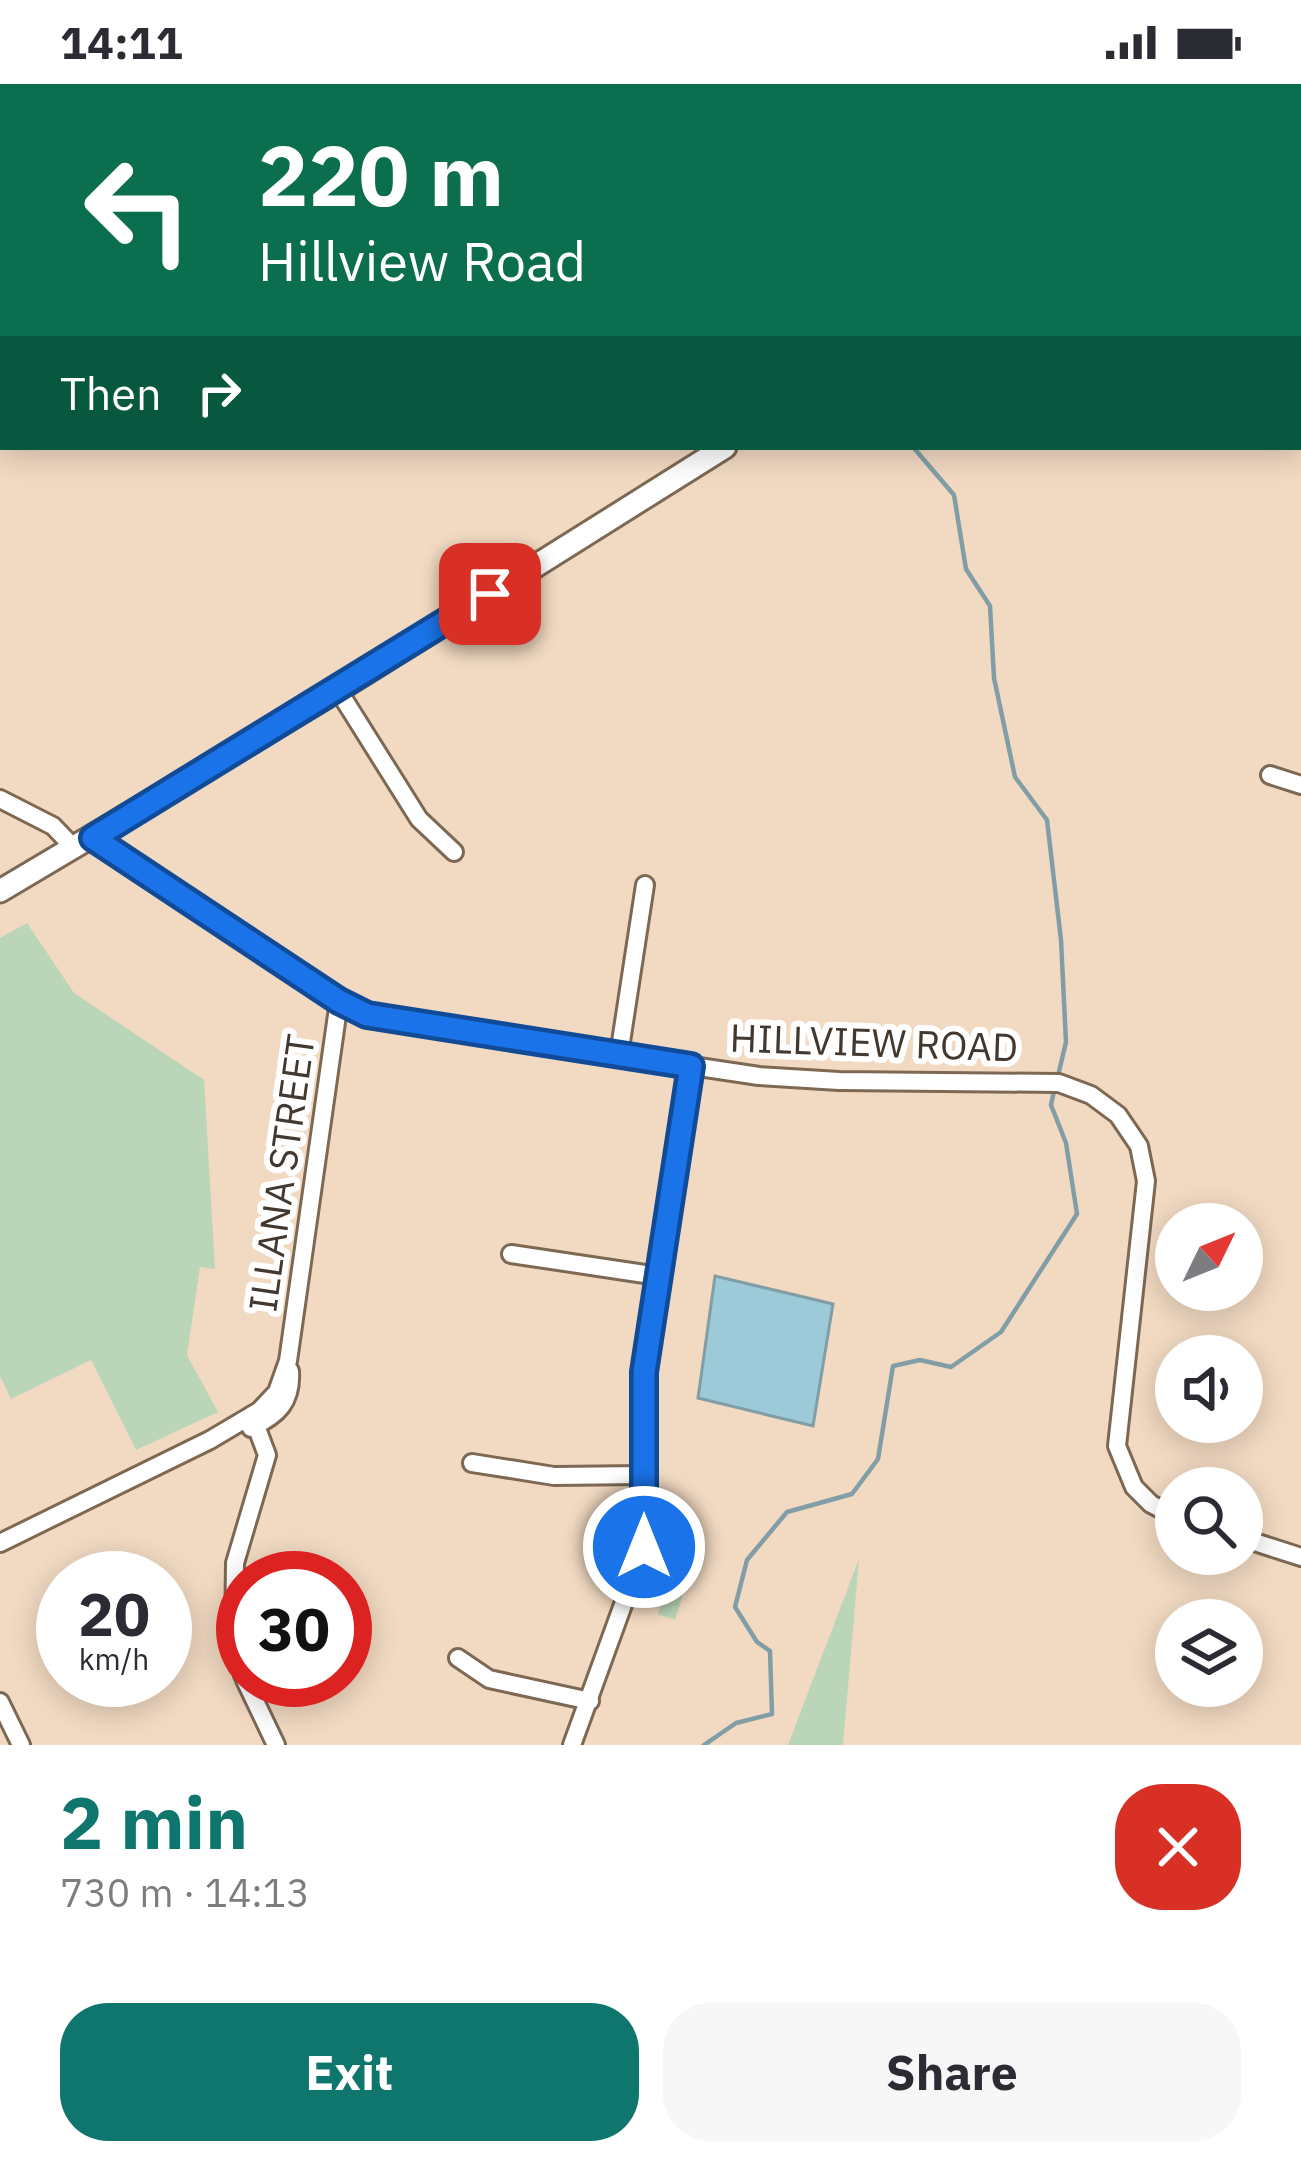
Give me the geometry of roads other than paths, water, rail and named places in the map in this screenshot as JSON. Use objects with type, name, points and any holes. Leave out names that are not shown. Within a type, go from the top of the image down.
[{"type":"street","points":[[0,891],[338,690],[719,450]]},
{"type":"street","points":[[338,690],[418,819],[454,851]]},
{"type":"street","points":[[1270,775],[1301,784]]},
{"type":"street","name":"HILLVIEW ROAD","points":[[0,799],[84,844],[339,1001],[386,1021],[691,1066],[838,1081],[1059,1083],[1091,1095],[1112,1109],[1132,1133],[1143,1160],[1146,1191],[1117,1446],[1134,1487],[1155,1506]]},
{"type":"street","points":[[620,1055],[645,885]]},
{"type":"street","name":"ILLANA STREET","points":[[0,1543],[210,1440],[275,1415],[288,1398],[289,1353],[339,1001]]},
{"type":"street","points":[[572,1745],[641,1558],[644,1372],[691,1066]]},
{"type":"street","points":[[511,1254],[658,1276]]},
{"type":"street","points":[[238,1551],[267,1460],[254,1420]]},
{"type":"street","points":[[472,1463],[554,1476],[644,1475]]},
{"type":"street","points":[[1263,1545],[1301,1557]]},
{"type":"street","points":[[458,1658],[489,1679],[590,1702]]},
{"type":"street","points":[[0,1702],[21,1745]]},
{"type":"street","points":[[258,1707],[276,1745]]},
{"type":"water","points":[[715,1276],[833,1304],[813,1426],[698,1398]]},
{"type":"waterway","points":[[916,450],[954,495],[966,569],[990,606],[994,678],[1015,777],[1047,820],[1061,940],[1066,1042],[1057,1080]]},
{"type":"waterway","points":[[704,1745],[736,1723],[772,1714],[770,1651],[757,1642],[735,1607],[747,1560],[787,1512],[852,1494],[878,1459],[893,1366],[920,1360],[951,1367],[1001,1332],[1077,1214],[1066,1143],[1051,1105],[1054,1091]]}]
